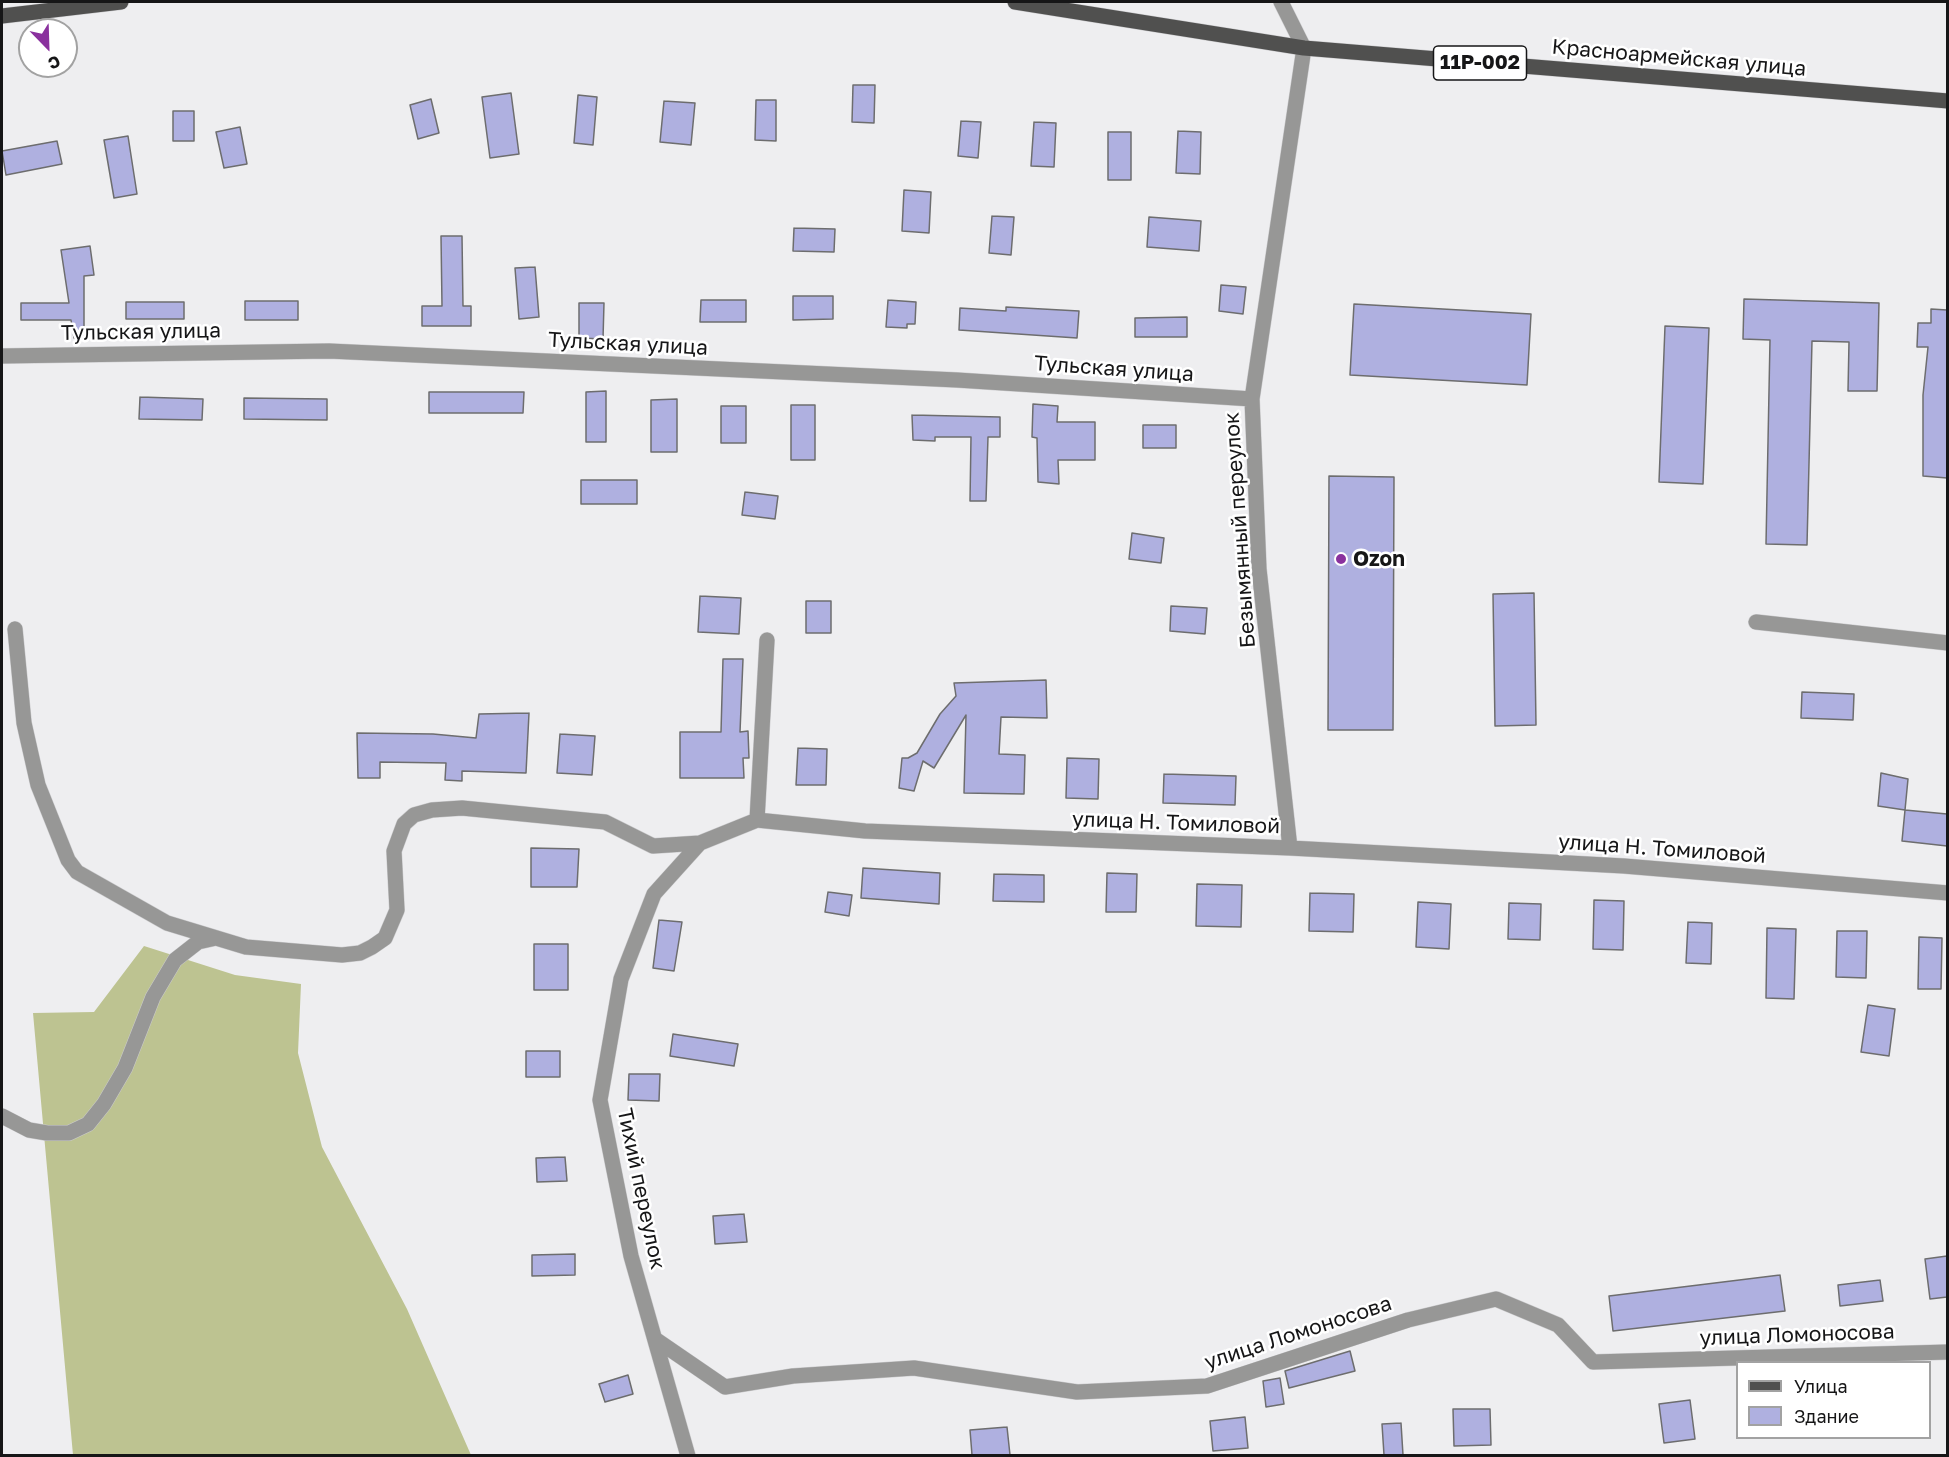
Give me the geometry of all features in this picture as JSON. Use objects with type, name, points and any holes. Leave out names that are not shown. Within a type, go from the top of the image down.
[{"type":"main road","points":[[2,16],[85,4],[121,2]]},
{"type":"main road","name":"Красноармейская улица","points":[[1015,2],[1304,48],[1947,101]]},
{"type":"street","points":[[1281,2],[1304,48]]},
{"type":"street","name":"Безымянный переулок","points":[[1290,848],[1259,569],[1252,399],[1304,48]]},
{"type":"street","name":"Тульская улица","points":[[2,356],[329,351],[957,380],[1252,399]]},
{"type":"street","points":[[1756,622],[1947,643]]},
{"type":"street","points":[[15,629],[24,723],[38,785],[68,860],[77,872],[167,923],[216,938]]},
{"type":"street","points":[[757,820],[767,640]]},
{"type":"street","name":"улица Н. Томиловой","points":[[216,938],[246,946],[342,956],[360,953],[372,947],[385,938],[398,910],[394,851],[404,824],[414,815],[432,810],[462,808],[605,822],[653,846],[700,843],[757,820],[865,831],[1290,848],[1624,866],[1947,893]]},
{"type":"street","name":"Тихий переулок","points":[[688,1455],[631,1256],[600,1100],[621,979],[654,894],[700,843]]},
{"type":"street","points":[[2,1116],[29,1130],[47,1134],[69,1133],[88,1124],[104,1104],[125,1068],[153,998],[175,960],[198,942],[216,938]]},
{"type":"street","name":"улица Ломоносова","points":[[655,1339],[725,1386],[793,1376],[914,1368],[1077,1392],[1207,1386],[1408,1320],[1496,1299],[1558,1325],[1593,1362],[1947,1352]]},
{"type":"green space","points":[[144,946],[235,975],[301,984],[298,1053],[322,1147],[407,1309],[471,1455],[73,1455],[33,1013],[94,1012]]},
{"type":"building","points":[[853,85],[875,85],[874,123],[852,122]]},
{"type":"building","points":[[511,93],[519,154],[490,158],[482,97]]},
{"type":"building","points":[[578,95],[597,97],[593,145],[574,143]]},
{"type":"building","points":[[431,99],[439,133],[418,139],[410,105]]},
{"type":"building","points":[[756,100],[776,100],[776,141],[755,140]]},
{"type":"building","points":[[664,101],[695,103],[691,145],[660,142]]},
{"type":"building","points":[[173,111],[194,111],[194,141],[173,141]]},
{"type":"building","points":[[961,121],[981,122],[978,158],[958,156]]},
{"type":"building","points":[[1034,122],[1056,123],[1054,167],[1031,166]]},
{"type":"building","points":[[240,127],[247,164],[224,168],[216,132]]},
{"type":"building","points":[[1178,131],[1201,132],[1200,174],[1176,173]]},
{"type":"building","points":[[1108,132],[1131,132],[1131,180],[1108,180]]},
{"type":"building","points":[[128,136],[137,194],[114,198],[104,140]]},
{"type":"building","points":[[57,141],[62,164],[6,175],[2,151]]},
{"type":"building","points":[[904,190],[931,192],[929,233],[902,231]]},
{"type":"building","points":[[992,216],[1014,217],[1011,255],[989,253]]},
{"type":"building","points":[[1149,217],[1201,221],[1199,251],[1147,247]]},
{"type":"building","points":[[794,228],[835,229],[834,252],[793,251]]},
{"type":"building","points":[[441,236],[462,236],[463,306],[471,306],[471,326],[422,326],[422,306],[442,306]]},
{"type":"building","points":[[90,246],[94,275],[84,276],[84,337],[74,338],[71,320],[21,320],[21,303],[69,303],[61,250]]},
{"type":"building","points":[[535,267],[539,317],[519,319],[515,268]]},
{"type":"building","points":[[1221,285],[1246,287],[1243,314],[1219,311]]},
{"type":"building","points":[[793,296],[833,296],[833,319],[793,320]]},
{"type":"building","points":[[1744,299],[1879,303],[1877,391],[1848,391],[1849,342],[1812,341],[1807,545],[1766,544],[1770,340],[1743,339]]},
{"type":"building","points":[[701,300],[746,300],[746,322],[700,322]]},
{"type":"building","points":[[888,300],[916,302],[915,324],[907,324],[907,328],[886,327]]},
{"type":"building","points":[[245,301],[298,301],[298,320],[245,320]]},
{"type":"building","points":[[126,302],[184,302],[184,319],[126,319]]},
{"type":"building","points":[[579,303],[604,303],[603,339],[579,338]]},
{"type":"building","points":[[1354,304],[1531,314],[1527,385],[1350,375]]},
{"type":"building","points":[[1006,307],[1079,311],[1077,338],[959,330],[960,308],[1006,311]]},
{"type":"building","points":[[1931,309],[1947,310],[1947,478],[1923,476],[1923,395],[1928,347],[1917,347],[1918,323],[1931,323]]},
{"type":"building","points":[[1187,317],[1187,337],[1135,337],[1135,318]]},
{"type":"building","points":[[1665,326],[1709,328],[1703,484],[1659,482]]},
{"type":"building","points":[[606,391],[606,442],[586,442],[586,392]]},
{"type":"building","points":[[429,392],[524,392],[523,413],[429,413]]},
{"type":"building","points":[[140,397],[203,399],[202,420],[139,419]]},
{"type":"building","points":[[244,398],[327,399],[327,420],[244,419]]},
{"type":"building","points":[[677,399],[677,452],[651,452],[651,400]]},
{"type":"building","points":[[1033,404],[1058,406],[1057,422],[1095,422],[1095,460],[1058,460],[1059,484],[1038,482],[1037,438],[1032,437]]},
{"type":"building","points":[[791,405],[815,405],[815,460],[791,460]]},
{"type":"building","points":[[721,406],[746,406],[746,443],[721,443]]},
{"type":"building","points":[[912,415],[1000,417],[1000,437],[988,437],[986,501],[970,501],[971,437],[935,437],[935,441],[913,440]]},
{"type":"building","points":[[1143,425],[1176,425],[1176,448],[1143,448]]},
{"type":"building","points":[[1329,476],[1394,477],[1393,730],[1328,730]]},
{"type":"building","points":[[581,480],[637,480],[637,504],[581,504]]},
{"type":"building","points":[[745,492],[778,496],[775,519],[742,515]]},
{"type":"building","points":[[1132,533],[1164,538],[1161,563],[1129,559]]},
{"type":"building","points":[[1534,593],[1536,725],[1495,726],[1493,594]]},
{"type":"building","points":[[700,596],[741,598],[739,634],[698,632]]},
{"type":"building","points":[[806,601],[831,601],[831,633],[806,633]]},
{"type":"building","points":[[1171,606],[1207,608],[1205,634],[1170,631]]},
{"type":"building","points":[[723,659],[743,659],[740,732],[748,731],[749,758],[743,758],[744,778],[680,778],[680,732],[721,732]]},
{"type":"building","points":[[1046,680],[1047,718],[1001,717],[999,754],[1025,755],[1024,794],[964,793],[966,715],[934,768],[923,761],[914,791],[899,788],[902,758],[908,758],[917,753],[940,714],[956,696],[954,683]]},
{"type":"building","points":[[1802,692],[1854,694],[1853,720],[1801,718]]},
{"type":"building","points":[[529,713],[526,773],[462,771],[462,781],[445,780],[446,763],[380,762],[380,778],[358,778],[357,733],[433,734],[476,738],[479,714]]},
{"type":"building","points":[[560,734],[595,736],[592,775],[557,773]]},
{"type":"building","points":[[798,748],[827,749],[826,785],[796,785]]},
{"type":"building","points":[[1067,758],[1099,759],[1098,799],[1066,798]]},
{"type":"building","points":[[1881,773],[1908,779],[1905,810],[1878,806]]},
{"type":"building","points":[[1164,774],[1236,776],[1235,805],[1163,803]]},
{"type":"building","points":[[1905,810],[1947,814],[1947,846],[1902,841]]},
{"type":"building","points":[[531,848],[579,849],[577,887],[531,887]]},
{"type":"building","points":[[863,868],[940,873],[939,904],[861,898]]},
{"type":"building","points":[[1107,873],[1137,874],[1136,912],[1106,912]]},
{"type":"building","points":[[994,874],[1044,875],[1044,902],[993,901]]},
{"type":"building","points":[[1197,884],[1242,885],[1241,927],[1196,926]]},
{"type":"building","points":[[828,892],[852,895],[849,916],[825,912]]},
{"type":"building","points":[[1310,893],[1354,894],[1353,932],[1309,931]]},
{"type":"building","points":[[1594,900],[1624,901],[1623,950],[1593,949]]},
{"type":"building","points":[[1418,902],[1451,904],[1449,949],[1416,947]]},
{"type":"building","points":[[1509,903],[1541,904],[1540,940],[1508,939]]},
{"type":"building","points":[[659,920],[682,922],[674,971],[653,968]]},
{"type":"building","points":[[1688,922],[1712,923],[1711,964],[1686,963]]},
{"type":"building","points":[[1767,928],[1796,929],[1794,999],[1766,998]]},
{"type":"building","points":[[1837,931],[1867,931],[1866,978],[1836,977]]},
{"type":"building","points":[[1919,937],[1942,938],[1941,989],[1918,989]]},
{"type":"building","points":[[534,944],[568,944],[568,990],[534,990]]},
{"type":"building","points":[[1868,1005],[1895,1009],[1889,1056],[1861,1052]]},
{"type":"building","points":[[673,1034],[738,1044],[734,1066],[670,1056]]},
{"type":"building","points":[[526,1051],[560,1051],[560,1077],[526,1077]]},
{"type":"building","points":[[629,1074],[660,1074],[659,1101],[628,1100]]},
{"type":"building","points":[[565,1157],[567,1181],[537,1182],[536,1158]]},
{"type":"building","points":[[744,1214],[747,1242],[715,1244],[713,1216]]},
{"type":"building","points":[[575,1254],[575,1275],[532,1276],[532,1255]]},
{"type":"building","points":[[1947,1256],[1947,1297],[1930,1299],[1925,1259]]},
{"type":"building","points":[[1780,1275],[1785,1311],[1613,1331],[1609,1296]]},
{"type":"building","points":[[1880,1280],[1883,1301],[1840,1306],[1838,1285]]},
{"type":"building","points":[[1350,1351],[1355,1371],[1289,1388],[1285,1371]]},
{"type":"building","points":[[628,1375],[633,1394],[605,1402],[599,1384]]},
{"type":"building","points":[[1280,1378],[1284,1404],[1266,1407],[1263,1381]]},
{"type":"building","points":[[1690,1400],[1695,1439],[1664,1443],[1659,1404]]},
{"type":"building","points":[[1453,1409],[1490,1409],[1491,1445],[1454,1446]]},
{"type":"building","points":[[1245,1417],[1248,1448],[1213,1451],[1210,1421]]},
{"type":"building","points":[[1401,1423],[1403,1455],[1384,1455],[1382,1424]]},
{"type":"building","points":[[1007,1427],[1010,1455],[972,1455],[970,1430]]},
{"type":"place","name":"Ozon","points":[[1341,559]]}]
